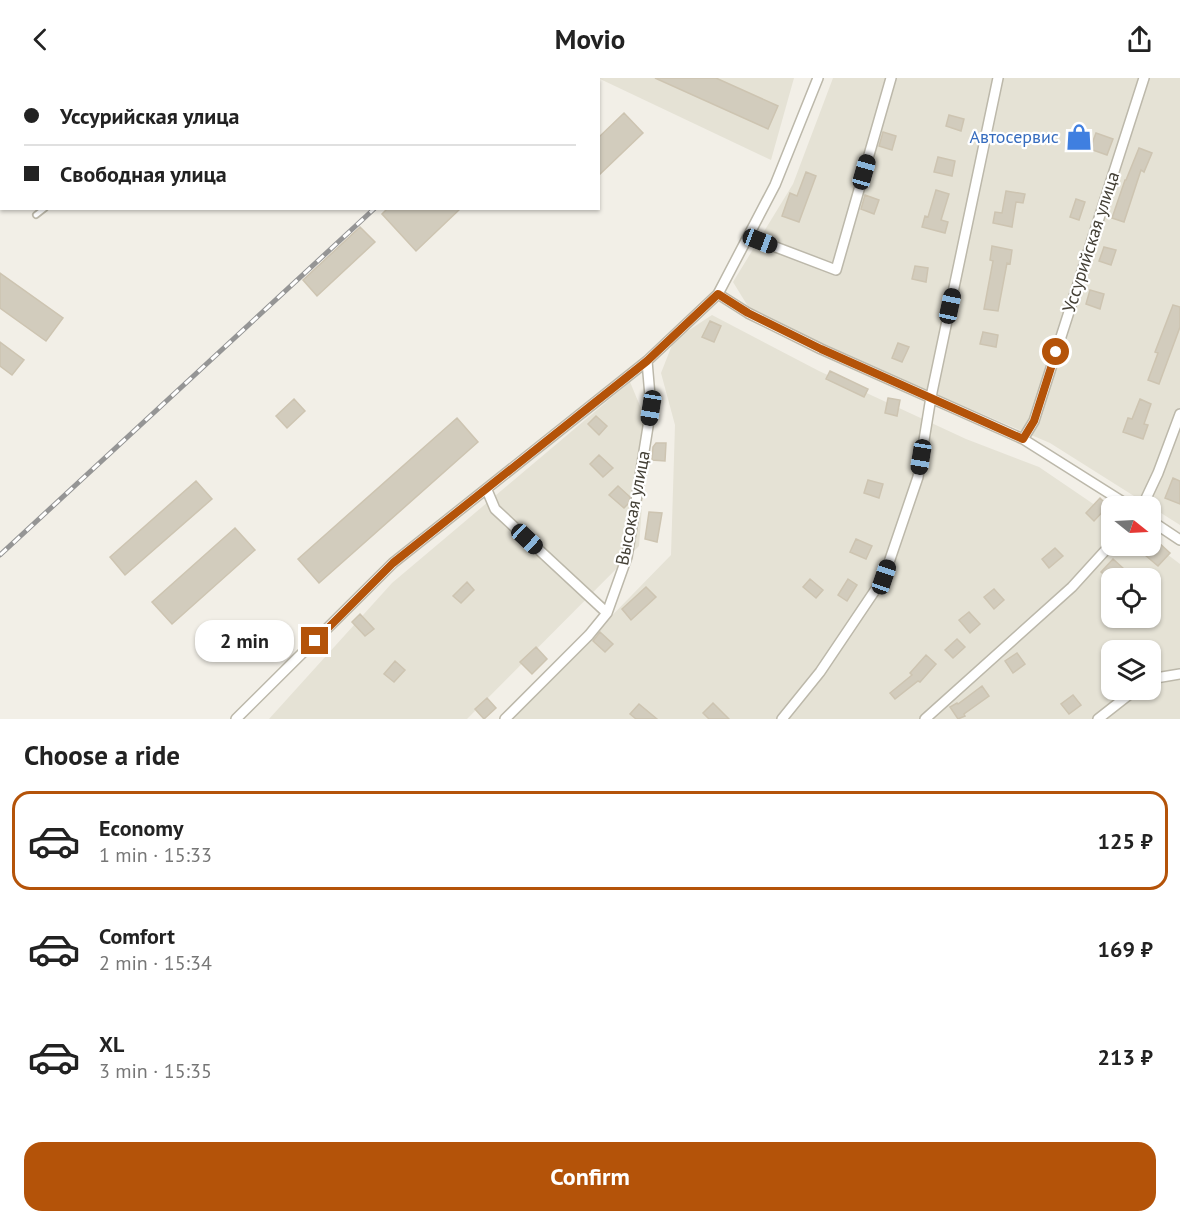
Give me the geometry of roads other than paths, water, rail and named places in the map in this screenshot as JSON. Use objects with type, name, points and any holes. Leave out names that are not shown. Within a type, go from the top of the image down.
[{"type":"street","points":[[236,719],[393,563],[647,361],[718,294],[775,185],[818,78]]},
{"type":"street","points":[[751,233],[760,241],[836,270],[891,78]]},
{"type":"street","points":[[782,719],[820,672],[884,577],[918,477],[931,397],[998,78]]},
{"type":"street","name":"Уссурийская улица","points":[[1023,439],[1034,421],[1144,78]]},
{"type":"street","points":[[718,294],[748,313],[821,349],[1023,439],[1114,496]]},
{"type":"street","name":"Высокая улица","points":[[505,719],[589,635],[607,613],[627,557],[651,408],[647,361]]},
{"type":"street","points":[[1147,496],[1180,414]]},
{"type":"street","points":[[487,490],[495,509],[607,613]]},
{"type":"street","points":[[1161,527],[1180,540]]},
{"type":"street","points":[[925,719],[1072,587],[1101,555]]},
{"type":"street","points":[[1161,677],[1180,674]]},
{"type":"street","points":[[1098,719],[1122,700]]},
{"type":"lane","points":[[36,215],[42,210]]},
{"type":"railway","points":[[0,555],[373,210]]},
{"type":"place","name":"Автосервис","points":[[1079,137]]}]
